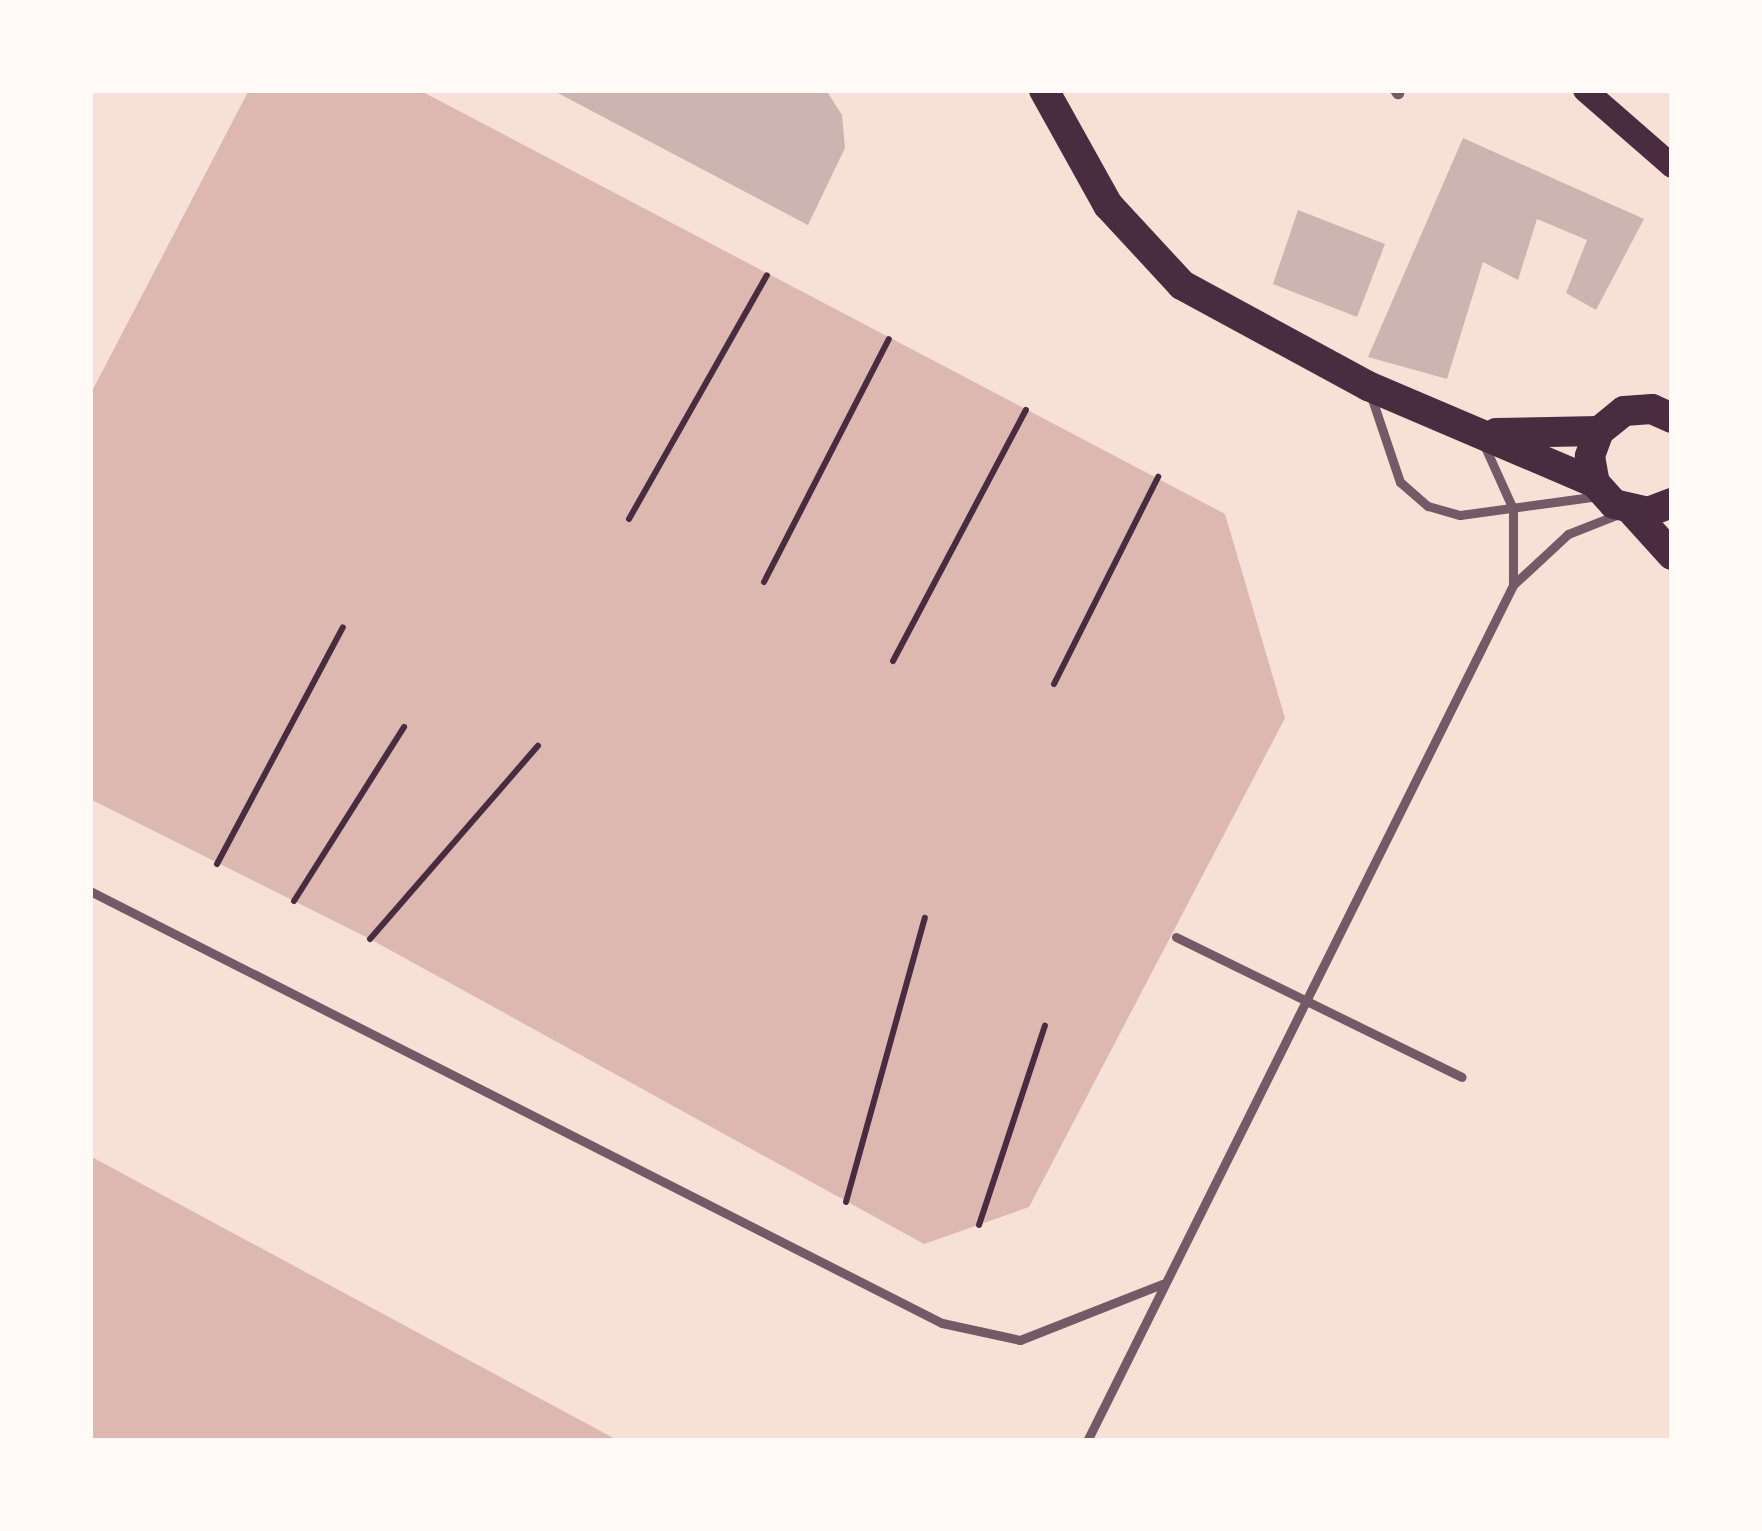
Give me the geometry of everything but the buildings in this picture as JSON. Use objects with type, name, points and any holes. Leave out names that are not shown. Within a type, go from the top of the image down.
[{"type":"main road","points":[[1044,90],[1108,206],[1182,285],[1368,386],[1616,500],[1672,503]]},
{"type":"main road","points":[[1586,90],[1672,166]]},
{"type":"main road","points":[[1665,407],[1624,412],[1599,431],[1590,456],[1616,500],[1672,555]]},
{"type":"main road","points":[[1444,420],[1520,436],[1599,431]]},
{"type":"lane","points":[[1368,386],[1400,482],[1412,495],[1446,513],[1616,500]]},
{"type":"lane","points":[[1478,437],[1513,509],[1513,585]]},
{"type":"lane","points":[[1087,1441],[1513,585],[1568,534],[1616,500]]},
{"type":"lane","points":[[90,891],[942,1323],[1020,1340],[1162,1284]]},
{"type":"lane","points":[[1176,937],[1462,1077]]},
{"type":"path","points":[[628,519],[767,275]]},
{"type":"path","points":[[764,582],[889,339]]},
{"type":"path","points":[[893,661],[1026,410]]},
{"type":"path","points":[[1054,684],[1158,477]]},
{"type":"path","points":[[217,864],[343,627]]},
{"type":"path","points":[[294,901],[404,727]]},
{"type":"path","points":[[370,939],[538,746]]},
{"type":"path","points":[[846,1202],[925,919]]},
{"type":"path","points":[[979,1225],[1045,1026]]},
{"type":"shaded area","points":[[249,90],[419,90],[1225,514],[1285,718],[1029,1207],[924,1244],[370,939],[90,799],[90,395]]},
{"type":"shaded area","points":[[90,1156],[619,1441],[90,1441]]}]
